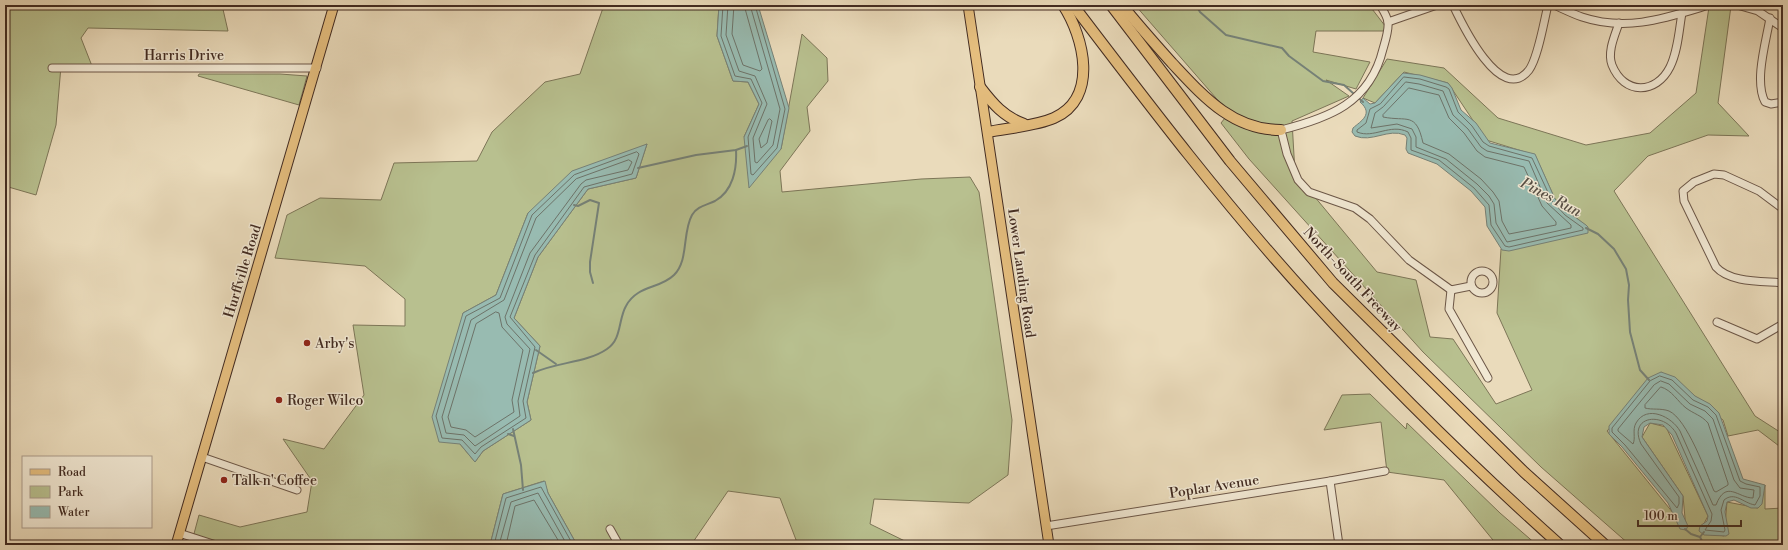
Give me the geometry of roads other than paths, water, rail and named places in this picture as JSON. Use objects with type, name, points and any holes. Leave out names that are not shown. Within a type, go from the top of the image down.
[{"type":"highway","points":[[988,132],[1047,121],[1063,113],[1073,102],[1081,85],[1083,71],[1081,47],[1076,30],[1062,5]]},
{"type":"highway","points":[[1073,5],[1190,158],[1310,298],[1415,408],[1514,504],[1560,545]]},
{"type":"highway","name":"North-South Freeway","points":[[1111,5],[1230,161],[1333,283],[1524,472],[1605,545]]},
{"type":"highway","points":[[1122,5],[1198,92],[1212,105],[1231,117],[1252,127],[1281,130]]},
{"type":"highway","points":[[980,87],[1001,112],[1011,119],[1026,125]]},
{"type":"main road","name":"Hurffville Road","points":[[176,545],[317,68],[334,5]]},
{"type":"main road","name":"Lower Landing Road","points":[[968,5],[988,132],[1012,309],[1049,545]]},
{"type":"street","points":[[1380,5],[1388,22],[1380,61],[1368,84],[1353,100],[1334,113],[1313,122],[1281,130],[1287,154],[1298,180],[1309,192],[1355,208],[1370,219],[1409,260],[1451,290],[1471,286]]},
{"type":"street","points":[[1388,22],[1436,5]]},
{"type":"street","points":[[1453,5],[1464,28],[1491,67],[1496,73],[1512,79],[1520,77],[1529,70],[1534,58],[1548,5]]},
{"type":"street","points":[[1554,5],[1582,17],[1619,23],[1641,23],[1709,5]]},
{"type":"street","points":[[1737,5],[1758,11],[1783,28]]},
{"type":"street","points":[[1619,23],[1612,43],[1612,65],[1622,81],[1633,88],[1644,88],[1656,85],[1669,67],[1674,55],[1682,13]]},
{"type":"street","points":[[1770,18],[1763,56],[1761,95],[1765,102],[1770,104],[1783,102]]},
{"type":"street","name":"Harris Drive","points":[[52,68],[317,68]]},
{"type":"street","points":[[1783,209],[1759,191],[1724,175],[1714,174],[1700,179],[1689,184],[1683,191],[1684,201],[1716,267],[1722,273],[1741,278],[1783,283]]},
{"type":"street","points":[[1451,290],[1449,309],[1488,378]]},
{"type":"street","points":[[1717,322],[1757,339],[1783,324]]},
{"type":"street","points":[[202,457],[297,490]]},
{"type":"street","name":"Poplar Avenue","points":[[1046,526],[1330,482],[1385,471]]},
{"type":"street","points":[[1330,482],[1338,545]]},
{"type":"street","points":[[610,529],[619,545]]},
{"type":"street","points":[[179,533],[216,545]]},
{"type":"water","points":[[719,5],[758,5],[789,108],[781,149],[749,188],[744,137],[759,104],[748,82],[733,81],[717,36]]},
{"type":"water","points":[[1403,73],[1420,75],[1448,83],[1452,88],[1461,110],[1476,123],[1490,143],[1535,154],[1555,199],[1568,212],[1588,227],[1588,233],[1509,251],[1502,250],[1487,226],[1485,207],[1471,191],[1437,164],[1408,153],[1406,149],[1407,138],[1405,135],[1392,133],[1368,138],[1355,136],[1352,132],[1353,128],[1365,117],[1366,114],[1364,106],[1360,102],[1363,98],[1370,104],[1375,103]]},
{"type":"water","points":[[647,144],[636,178],[588,189],[538,257],[514,318],[540,346],[527,402],[531,420],[483,451],[475,462],[460,444],[439,442],[432,417],[463,313],[496,295],[528,213],[572,171]]},
{"type":"water","points":[[1661,372],[1675,377],[1695,396],[1710,404],[1719,413],[1743,479],[1765,485],[1762,504],[1758,508],[1751,508],[1734,500],[1727,502],[1725,512],[1729,534],[1726,536],[1704,535],[1699,531],[1700,526],[1707,521],[1708,516],[1672,435],[1663,425],[1650,423],[1644,427],[1642,437],[1683,496],[1682,513],[1688,526],[1686,530],[1680,529],[1668,503],[1622,447],[1609,434],[1609,426],[1648,378]]},
{"type":"water","points":[[545,481],[548,493],[577,545],[490,545],[503,494]]},
{"type":"waterway","name":"Pines Run","points":[[1196,5],[1200,12],[1226,35],[1282,48],[1289,56],[1323,81],[1344,85],[1363,102]]},
{"type":"waterway","points":[[638,168],[696,155],[736,150],[747,146]]},
{"type":"waterway","points":[[533,373],[542,369],[581,360],[599,354],[612,345],[617,335],[626,306],[631,299],[636,294],[662,283],[674,275],[679,269],[684,254],[687,230],[692,215],[702,206],[721,197],[726,191],[735,172],[736,150]]},
{"type":"waterway","points":[[574,205],[578,206],[590,200],[599,203],[590,262],[590,272],[593,283]]},
{"type":"waterway","name":"Pines Run","points":[[1586,228],[1598,234],[1614,249],[1626,269],[1629,285],[1628,300],[1630,332],[1640,370],[1649,380]]},
{"type":"waterway","points":[[536,350],[556,364]]},
{"type":"waterway","points":[[513,429],[521,465],[523,490]]},
{"type":"waterway","points":[[508,434],[514,436]]},
{"type":"waterway","points":[[1685,529],[1691,534],[1700,537]]},
{"type":"waterway","name":"Pines Run","points":[[1700,537],[1704,532]]},
{"type":"waterway","name":"Pines Run","points":[[1700,537],[1704,545]]},
{"type":"place","name":"Arby's","points":[[307,343]]},
{"type":"place","name":"Roger Wilco","points":[[279,400]]},
{"type":"place","name":"Talk n' Coffee","points":[[224,480]]}]
